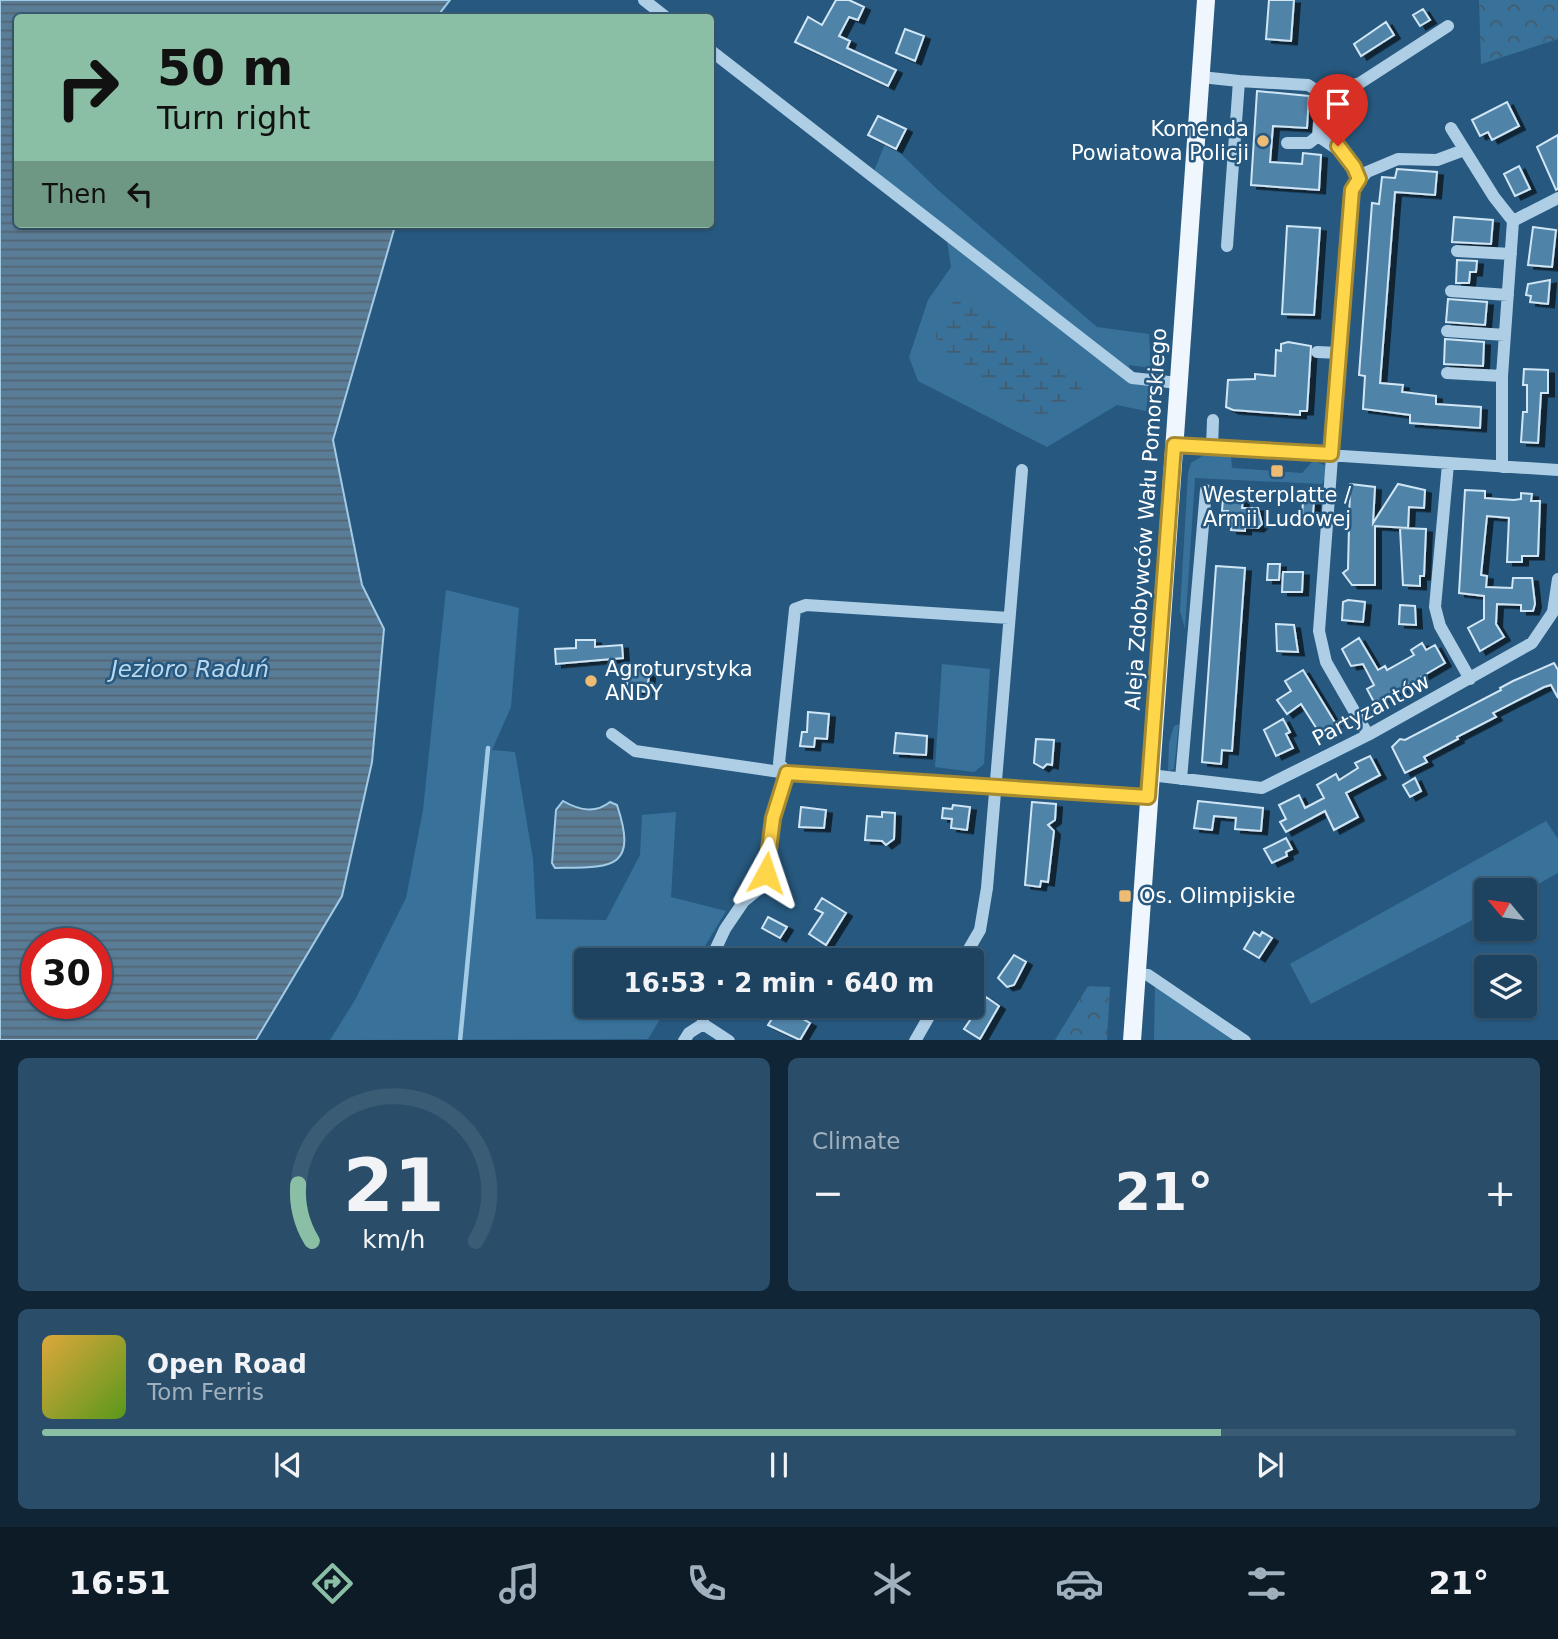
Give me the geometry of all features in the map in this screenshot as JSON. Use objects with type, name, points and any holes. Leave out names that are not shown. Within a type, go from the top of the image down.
[{"type":"main road","name":"Aleja Zdobywców Wału Pomorskiego","points":[[1132,1040],[1206,0]]},
{"type":"street","points":[[644,0],[662,14]]},
{"type":"street","points":[[1201,77],[1308,85],[1318,89],[1344,88],[1360,83],[1448,26]]},
{"type":"street","points":[[714,53],[1132,378],[1178,383]]},
{"type":"street","points":[[1227,246],[1239,81]]},
{"type":"street","points":[[1287,143],[1309,143],[1318,136],[1323,97],[1318,89]]},
{"type":"street","points":[[1451,128],[1494,197],[1513,221],[1502,376],[1502,467]]},
{"type":"street","points":[[1318,136],[1346,155],[1359,179]]},
{"type":"street","points":[[1368,735],[1320,646],[1331,454],[1352,190],[1367,172],[1398,159],[1437,160],[1464,150]]},
{"type":"street","points":[[1513,221],[1558,198]]},
{"type":"street","points":[[1457,251],[1511,254]]},
{"type":"street","points":[[1451,290],[1508,295]]},
{"type":"street","points":[[1447,331],[1505,335]]},
{"type":"street","points":[[1317,352],[1339,353]]},
{"type":"street","points":[[1447,373],[1502,376]]},
{"type":"street","points":[[1212,448],[1213,420]]},
{"type":"street","points":[[1174,445],[1558,470]]},
{"type":"street","points":[[1448,464],[1435,607],[1440,626],[1470,679]]},
{"type":"street","points":[[970,948],[980,930],[996,788],[1022,470]]},
{"type":"street","points":[[1181,779],[1206,490]]},
{"type":"street","name":"Partyzantów","points":[[1150,775],[1262,788],[1368,735],[1532,643],[1553,612],[1558,579]]},
{"type":"street","points":[[787,773],[779,763],[795,609],[806,605],[1009,618]]},
{"type":"street","points":[[612,734],[635,751],[787,773],[1148,797]]},
{"type":"street","points":[[716,948],[744,901],[760,888],[766,873],[773,818],[787,773]]},
{"type":"street","points":[[1136,975],[1148,975],[1244,1040]]},
{"type":"street","points":[[703,1018],[703,1024]]},
{"type":"street","points":[[916,1040],[928,1018]]},
{"type":"street","points":[[685,1040],[689,1033],[703,1024]]},
{"type":"street","points":[[703,1024],[727,1040]]},
{"type":"green space","points":[[1479,0],[1558,0],[1558,39],[1481,64]]},
{"type":"green space","points":[[885,144],[896,149],[939,191],[1097,327],[1149,334],[1151,368],[1129,365],[1132,378],[1149,387],[1146,411],[1117,405],[1047,447],[918,381],[909,357],[928,300],[951,267],[946,234],[872,176]]},
{"type":"green space","points":[[964,295],[1003,318],[1054,357],[1079,384],[1085,395],[1073,407],[1043,423],[996,398],[969,378],[956,366],[935,336],[945,308]]},
{"type":"green space","points":[[1204,455],[1231,457],[1232,468],[1302,473],[1313,461],[1330,467],[1322,484],[1195,478],[1185,629],[1180,611],[1188,473],[1191,463]]},
{"type":"green space","points":[[446,590],[519,608],[511,707],[492,750],[515,752],[533,859],[536,919],[606,920],[640,855],[642,815],[676,812],[671,897],[726,911],[704,948],[574,948],[574,1018],[661,1018],[648,1039],[330,1040],[355,1000],[406,898],[423,810]]},
{"type":"green space","points":[[942,664],[990,669],[984,764],[974,772],[935,767]]},
{"type":"green space","points":[[1179,724],[1174,769],[1168,771],[1169,743],[1174,726]]},
{"type":"green space","points":[[1546,821],[1558,839],[1558,873],[1537,885],[1537,878],[1474,878],[1474,919],[1311,1004],[1290,964]]},
{"type":"green space","points":[[1155,985],[1232,1040],[1154,1040]]},
{"type":"green space","points":[[1088,986],[1110,987],[1107,1040],[1055,1040]]},
{"type":"water","name":"Jezioro Raduń","points":[[0,0],[450,0],[439,14],[14,14],[14,228],[394,228],[333,440],[362,585],[384,629],[372,762],[342,896],[256,1040],[0,1040]]},
{"type":"water","points":[[563,801],[587,809],[599,808],[610,802],[617,805],[624,843],[622,854],[615,861],[591,867],[555,868],[552,863],[556,810]]},
{"type":"building","points":[[836,0],[849,0],[864,7],[858,20],[849,17],[839,36],[850,41],[847,48],[896,70],[888,86],[795,42],[808,17],[822,25]]},
{"type":"building","points":[[1269,0],[1294,0],[1291,41],[1266,39]]},
{"type":"building","points":[[1423,9],[1430,20],[1420,26],[1413,15]]},
{"type":"building","points":[[1386,22],[1394,35],[1361,56],[1354,44]]},
{"type":"building","points":[[905,29],[924,36],[915,61],[896,53]]},
{"type":"building","name":"Komenda Powiatowa Policji","points":[[1257,91],[1309,96],[1307,128],[1273,126],[1270,162],[1302,164],[1303,153],[1321,155],[1319,190],[1251,185]]},
{"type":"building","points":[[1507,102],[1519,126],[1492,140],[1488,132],[1480,136],[1472,120]]},
{"type":"building","points":[[878,116],[906,129],[896,149],[868,135]]},
{"type":"building","points":[[1558,135],[1558,189],[1556,190],[1537,147]]},
{"type":"building","points":[[1519,166],[1530,189],[1515,196],[1504,174]]},
{"type":"building","points":[[1397,169],[1437,172],[1435,195],[1395,192],[1380,383],[1403,385],[1402,392],[1436,396],[1436,404],[1481,407],[1480,428],[1410,423],[1410,415],[1363,409],[1365,376],[1359,375],[1372,203],[1379,204],[1382,177],[1395,178]]},
{"type":"building","points":[[1454,217],[1493,220],[1491,244],[1452,242]]},
{"type":"building","points":[[1287,226],[1320,228],[1314,315],[1282,314]]},
{"type":"building","points":[[1533,227],[1556,230],[1552,267],[1528,265]]},
{"type":"building","points":[[1457,260],[1477,261],[1476,272],[1470,272],[1469,283],[1456,283]]},
{"type":"building","points":[[1550,280],[1548,304],[1530,302],[1531,296],[1526,295],[1528,284]]},
{"type":"building","points":[[1448,299],[1487,302],[1485,325],[1446,322]]},
{"type":"building","points":[[1445,339],[1484,342],[1483,366],[1444,364]]},
{"type":"building","points":[[1288,342],[1311,346],[1307,411],[1300,411],[1300,415],[1233,410],[1226,407],[1228,380],[1255,379],[1255,374],[1275,376],[1276,350],[1281,351],[1281,344]]},
{"type":"building","points":[[1524,369],[1548,370],[1548,393],[1541,393],[1538,443],[1521,442],[1523,412],[1527,412],[1527,385],[1523,385]]},
{"type":"building","points":[[1350,484],[1375,487],[1373,523],[1398,484],[1425,490],[1424,508],[1409,507],[1408,528],[1375,526],[1375,585],[1352,585],[1343,573],[1348,569]]},
{"type":"building","points":[[1465,490],[1485,491],[1485,498],[1514,500],[1521,499],[1521,493],[1532,494],[1531,501],[1540,501],[1538,556],[1522,556],[1522,562],[1507,562],[1509,518],[1487,516],[1481,575],[1487,576],[1486,587],[1512,588],[1513,578],[1532,578],[1535,604],[1533,611],[1521,611],[1521,605],[1497,604],[1496,624],[1504,637],[1480,651],[1468,628],[1484,619],[1484,596],[1459,593]]},
{"type":"building","points":[[1223,498],[1243,499],[1242,508],[1258,508],[1262,524],[1258,528],[1245,527],[1245,531],[1231,530],[1232,516],[1228,516],[1228,511],[1222,511]]},
{"type":"building","points":[[1303,502],[1314,502],[1313,514],[1302,514]]},
{"type":"building","points":[[1400,528],[1426,529],[1424,576],[1420,576],[1420,586],[1403,585]]},
{"type":"building","points":[[1268,564],[1280,564],[1279,580],[1267,580]]},
{"type":"building","points":[[1216,566],[1245,568],[1232,751],[1222,750],[1221,764],[1202,762]]},
{"type":"building","points":[[1283,572],[1303,572],[1302,592],[1282,592]]},
{"type":"building","points":[[1343,602],[1365,602],[1363,622],[1342,620]]},
{"type":"building","points":[[1400,605],[1415,606],[1416,625],[1399,624]]},
{"type":"building","points":[[1276,624],[1294,625],[1298,652],[1277,651]]},
{"type":"building","points":[[1359,638],[1378,670],[1385,666],[1387,670],[1414,655],[1411,650],[1422,643],[1426,650],[1435,645],[1445,663],[1375,704],[1367,689],[1374,685],[1363,664],[1351,666],[1342,649]]},
{"type":"building","points":[[576,640],[595,640],[595,647],[622,645],[623,658],[556,664],[555,649],[576,648]]},
{"type":"building","points":[[1554,663],[1558,670],[1558,698],[1551,685],[1544,687],[1493,713],[1496,717],[1424,757],[1427,762],[1405,773],[1392,747],[1400,739],[1405,740],[1501,690],[1500,688],[1513,681]]},
{"type":"building","points":[[630,664],[650,667],[647,692],[626,689]]},
{"type":"building","points":[[1303,670],[1336,724],[1320,734],[1301,704],[1287,714],[1277,700],[1291,691],[1285,681]]},
{"type":"building","points":[[808,712],[829,714],[827,739],[815,738],[814,747],[800,746],[802,732],[807,732]]},
{"type":"building","points":[[1283,719],[1290,732],[1286,734],[1293,748],[1276,756],[1264,730]]},
{"type":"building","points":[[896,733],[927,736],[926,755],[894,753]]},
{"type":"building","points":[[1036,739],[1054,740],[1052,765],[1047,764],[1043,768],[1034,763]]},
{"type":"building","points":[[1370,756],[1380,775],[1346,793],[1358,817],[1334,830],[1325,811],[1286,832],[1280,822],[1286,819],[1279,805],[1299,795],[1305,808],[1324,798],[1317,785],[1336,774],[1339,780],[1358,768],[1355,763]]},
{"type":"building","points":[[1415,778],[1421,791],[1410,797],[1403,785]]},
{"type":"building","points":[[1198,801],[1263,808],[1261,831],[1235,829],[1236,818],[1214,816],[1212,830],[1194,828]]},
{"type":"building","points":[[1032,802],[1056,804],[1055,820],[1048,825],[1054,831],[1048,882],[1041,881],[1040,887],[1025,885]]},
{"type":"building","points":[[953,805],[970,807],[967,830],[951,828],[952,819],[942,818],[943,808],[952,809]]},
{"type":"building","points":[[801,807],[826,810],[824,828],[799,827]]},
{"type":"building","points":[[882,812],[895,813],[894,839],[886,845],[882,841],[865,840],[867,816],[882,817]]},
{"type":"building","points":[[1286,838],[1292,849],[1286,852],[1287,856],[1272,863],[1264,849]]},
{"type":"building","points":[[822,898],[846,913],[826,945],[809,934],[823,913],[815,909]]},
{"type":"building","points":[[768,917],[787,927],[780,938],[762,928]]},
{"type":"building","points":[[1254,932],[1260,936],[1262,932],[1272,938],[1259,958],[1244,949]]},
{"type":"building","points":[[1014,955],[1026,962],[1014,985],[1007,987],[998,978]]},
{"type":"building","points":[[986,997],[999,1006],[980,1039],[964,1029],[972,1018],[984,1018]]},
{"type":"building","points":[[772,1018],[801,1018],[810,1023],[800,1040],[768,1025]]},
{"type":"waterway","points":[[460,1040],[488,748]]},
{"type":"place","name":"Komenda Powiatowa Policji","points":[[1263,141]]},
{"type":"place","name":"Westerplatte / Armii Ludowej","points":[[1277,471]]},
{"type":"place","name":"Agroturystyka ANDY","points":[[591,681]]},
{"type":"place","name":"Os. Olimpijskie","points":[[1125,896]]},
{"type":"route","points":[[766,873],[773,818],[787,773],[1148,797],[1174,445],[1331,454],[1352,190],[1359,179],[1354,167],[1338,146]]}]
